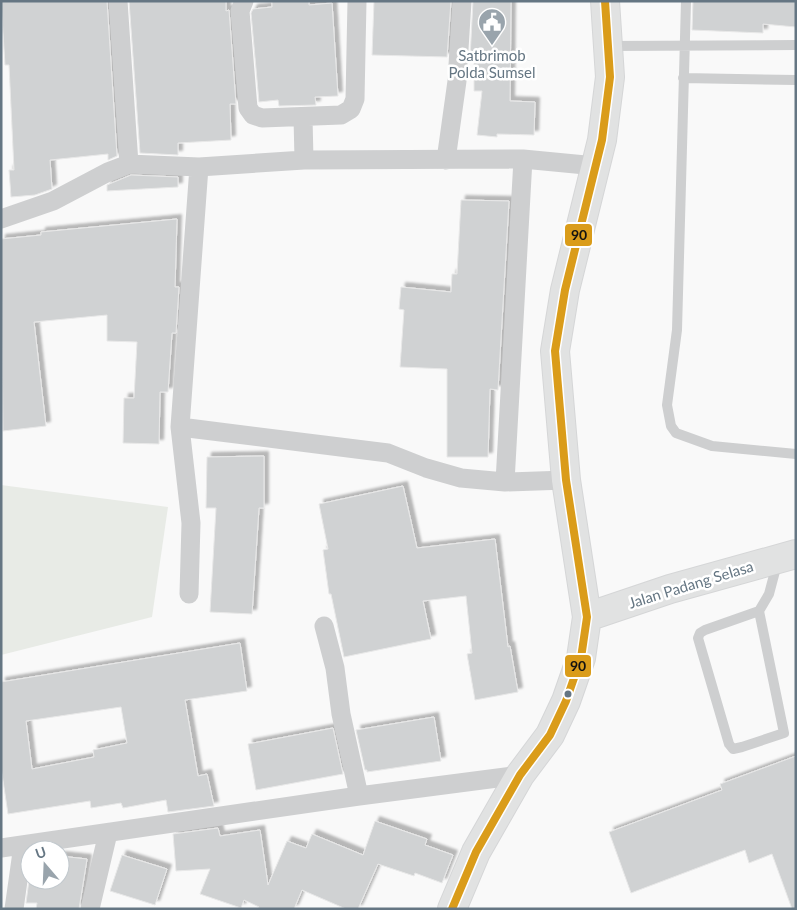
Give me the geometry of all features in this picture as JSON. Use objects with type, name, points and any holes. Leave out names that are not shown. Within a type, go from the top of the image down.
[{"type":"main road","points":[[452,909],[476,852],[520,775],[550,735],[566,702],[581,658],[587,617],[566,480],[555,351],[565,290],[602,140],[610,78],[605,1]]},
{"type":"main road","name":"Jalan Padang Selasa","points":[[587,617],[670,589],[787,557]]},
{"type":"street","points":[[118,1],[129,164]]},
{"type":"street","points":[[244,1],[240,11],[248,108],[253,116],[262,118],[341,115],[351,109],[355,99],[357,1]]},
{"type":"street","points":[[446,160],[457,81],[462,1]]},
{"type":"street","points":[[303,117],[304,160]]},
{"type":"street","points":[[1,220],[53,201],[108,172],[129,164],[199,167],[304,160],[523,159],[596,166]]},
{"type":"street","points":[[505,482],[523,159]]},
{"type":"street","points":[[189,594],[190,523],[180,427],[199,167]]},
{"type":"street","points":[[180,427],[388,453],[426,468],[461,478],[505,482],[566,480]]},
{"type":"street","points":[[324,626],[335,668],[340,714],[359,796]]},
{"type":"street","points":[[58,840],[359,796],[520,775]]},
{"type":"street","points":[[90,909],[108,833]]},
{"type":"street","points":[[1,848],[20,845]]},
{"type":"street","points":[[14,909],[20,866]]},
{"type":"lane","points":[[686,1],[677,330],[667,405],[671,426],[676,433],[712,446],[796,454]]},
{"type":"lane","points":[[608,46],[796,45]]},
{"type":"lane","points":[[683,78],[796,80]]},
{"type":"lane","points":[[759,612],[705,630],[698,638],[729,744],[733,749],[784,733],[759,612],[787,557]]},
{"type":"shaded area","points":[[1,485],[168,507],[152,617],[1,655]]},
{"type":"building","points":[[1,1],[107,1],[117,156],[108,160],[108,154],[50,160],[52,189],[35,195],[11,197],[9,170],[14,170],[9,65],[5,65]]},
{"type":"building","points":[[129,1],[226,1],[226,11],[229,10],[236,104],[230,104],[231,140],[178,143],[178,155],[140,153]]},
{"type":"building","points":[[272,1],[309,1],[309,5],[332,3],[338,96],[315,97],[316,105],[279,106],[278,100],[259,102],[251,13],[253,9],[272,7]]},
{"type":"building","points":[[374,1],[451,1],[447,57],[372,55]]},
{"type":"building","points":[[473,1],[511,1],[510,101],[535,102],[534,135],[497,134],[497,137],[477,135],[482,91],[474,91],[474,58],[470,58]]},
{"type":"building","points":[[693,1],[796,1],[796,27],[763,24],[763,33],[692,30]]},
{"type":"building","points":[[131,175],[178,177],[178,187],[107,191],[107,185]]},
{"type":"building","points":[[461,200],[509,201],[498,390],[490,389],[488,457],[447,457],[447,369],[400,367],[404,310],[399,309],[401,287],[451,292],[452,274],[457,274]]},
{"type":"building","points":[[177,219],[175,287],[179,287],[176,333],[172,333],[168,392],[160,392],[159,444],[123,443],[124,398],[134,398],[137,342],[107,341],[107,315],[34,322],[46,426],[3,431],[1,239],[41,235],[41,232]]},
{"type":"building","points":[[264,456],[264,508],[259,508],[252,614],[210,612],[216,508],[206,508],[207,457]]},
{"type":"building","points":[[403,486],[417,548],[495,539],[508,647],[510,646],[518,692],[475,700],[467,654],[472,653],[466,596],[423,601],[431,639],[344,657],[331,594],[329,594],[323,550],[328,549],[319,504]]},
{"type":"building","points":[[240,643],[247,691],[185,700],[198,776],[207,774],[214,806],[168,812],[166,800],[123,808],[121,803],[91,808],[90,801],[8,814],[1,767],[1,682]],"holes":[[[121,707],[127,743],[93,750],[94,757],[32,769],[26,721]]]},
{"type":"building","points":[[434,717],[441,761],[367,772],[365,770],[356,730]]},
{"type":"building","points":[[333,728],[343,774],[256,790],[248,744]]},
{"type":"building","points":[[796,756],[796,909],[792,909],[772,854],[749,863],[745,850],[631,893],[609,832],[722,790],[720,784]]},
{"type":"building","points":[[375,821],[427,839],[425,845],[453,855],[442,883],[415,873],[414,876],[378,864],[358,909],[346,909],[302,890],[294,909],[258,909],[259,907],[244,900],[241,908],[200,894],[210,869],[176,871],[173,834],[218,828],[220,836],[260,830],[268,885],[287,841],[306,848],[312,834],[363,855]]},
{"type":"building","points":[[122,855],[167,869],[155,905],[110,891]]},
{"type":"building","points":[[70,857],[87,859],[79,909],[36,909],[37,903],[26,903],[28,890],[70,890]]},
{"type":"transit line","name":"90","points":[[452,909],[476,852],[520,775],[550,735],[566,701],[581,658],[587,617],[566,480],[555,351],[565,290],[602,140],[610,77],[605,1]]},
{"type":"place","name":"Satbrimob Polda Sumsel","points":[[492,46]]}]
